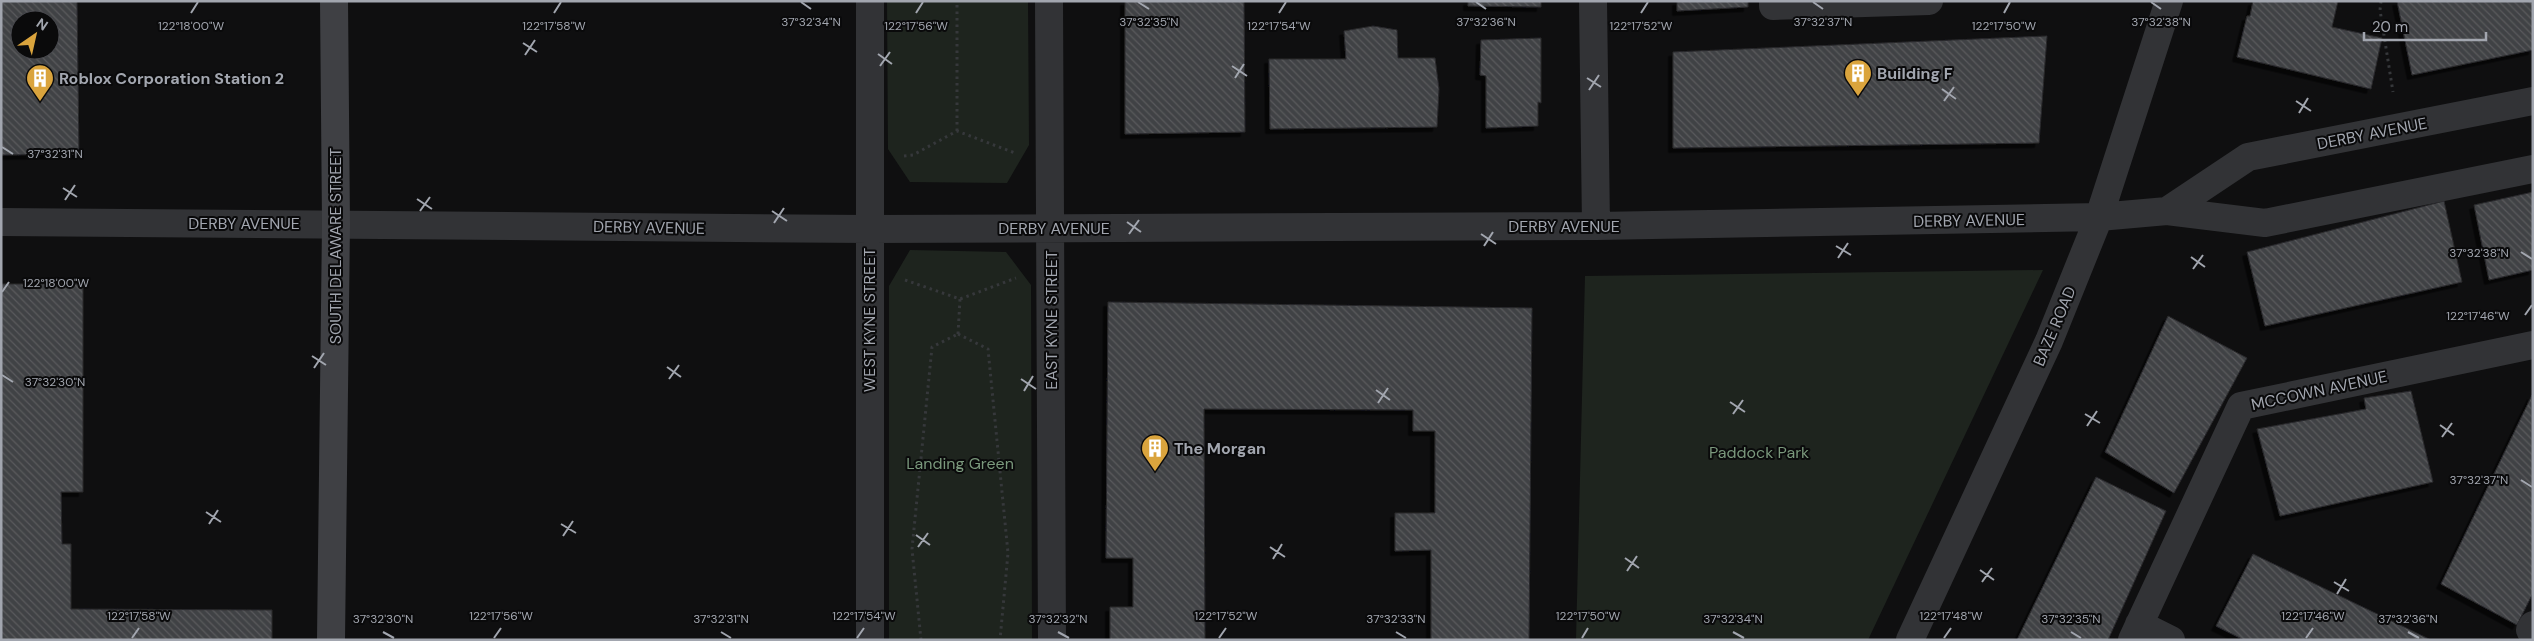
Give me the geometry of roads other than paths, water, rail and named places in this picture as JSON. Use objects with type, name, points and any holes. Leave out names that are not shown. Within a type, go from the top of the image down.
[{"type":"street","name":"SOUTH DELAWARE STREET","points":[[331,640],[336,224],[334,1]]},
{"type":"street","name":"WEST KYNE STREET","points":[[870,1],[870,640]]},
{"type":"street","name":"EAST KYNE STREET","points":[[1049,1],[1052,640]]},
{"type":"street","points":[[1593,1],[1596,226]]},
{"type":"street","points":[[1773,4],[1929,1]]},
{"type":"street","name":"BAZE ROAD","points":[[1910,640],[2045,350],[2099,217],[2169,1]]},
{"type":"street","name":"DERBY AVENUE","points":[[2167,211],[2248,158],[2533,101]]},
{"type":"street","name":"DERBY AVENUE","points":[[1,222],[869,229],[1596,226],[2099,217],[2167,211],[2265,223],[2533,169]]},
{"type":"street","name":"MCCOWN AVENUE","points":[[2135,632],[2241,406],[2533,345]]},
{"type":"street","points":[[2135,632],[2171,640]]},
{"type":"place","name":"Building F","points":[[1858,97]]},
{"type":"place","name":"Roblox Corporation Station 2","points":[[40,102]]},
{"type":"place","name":"The Morgan","points":[[1155,472]]},
{"type":"park label","name":"Paddock Park","points":[[1759,452]]},
{"type":"park label","name":"Landing Green","points":[[960,463]]}]
